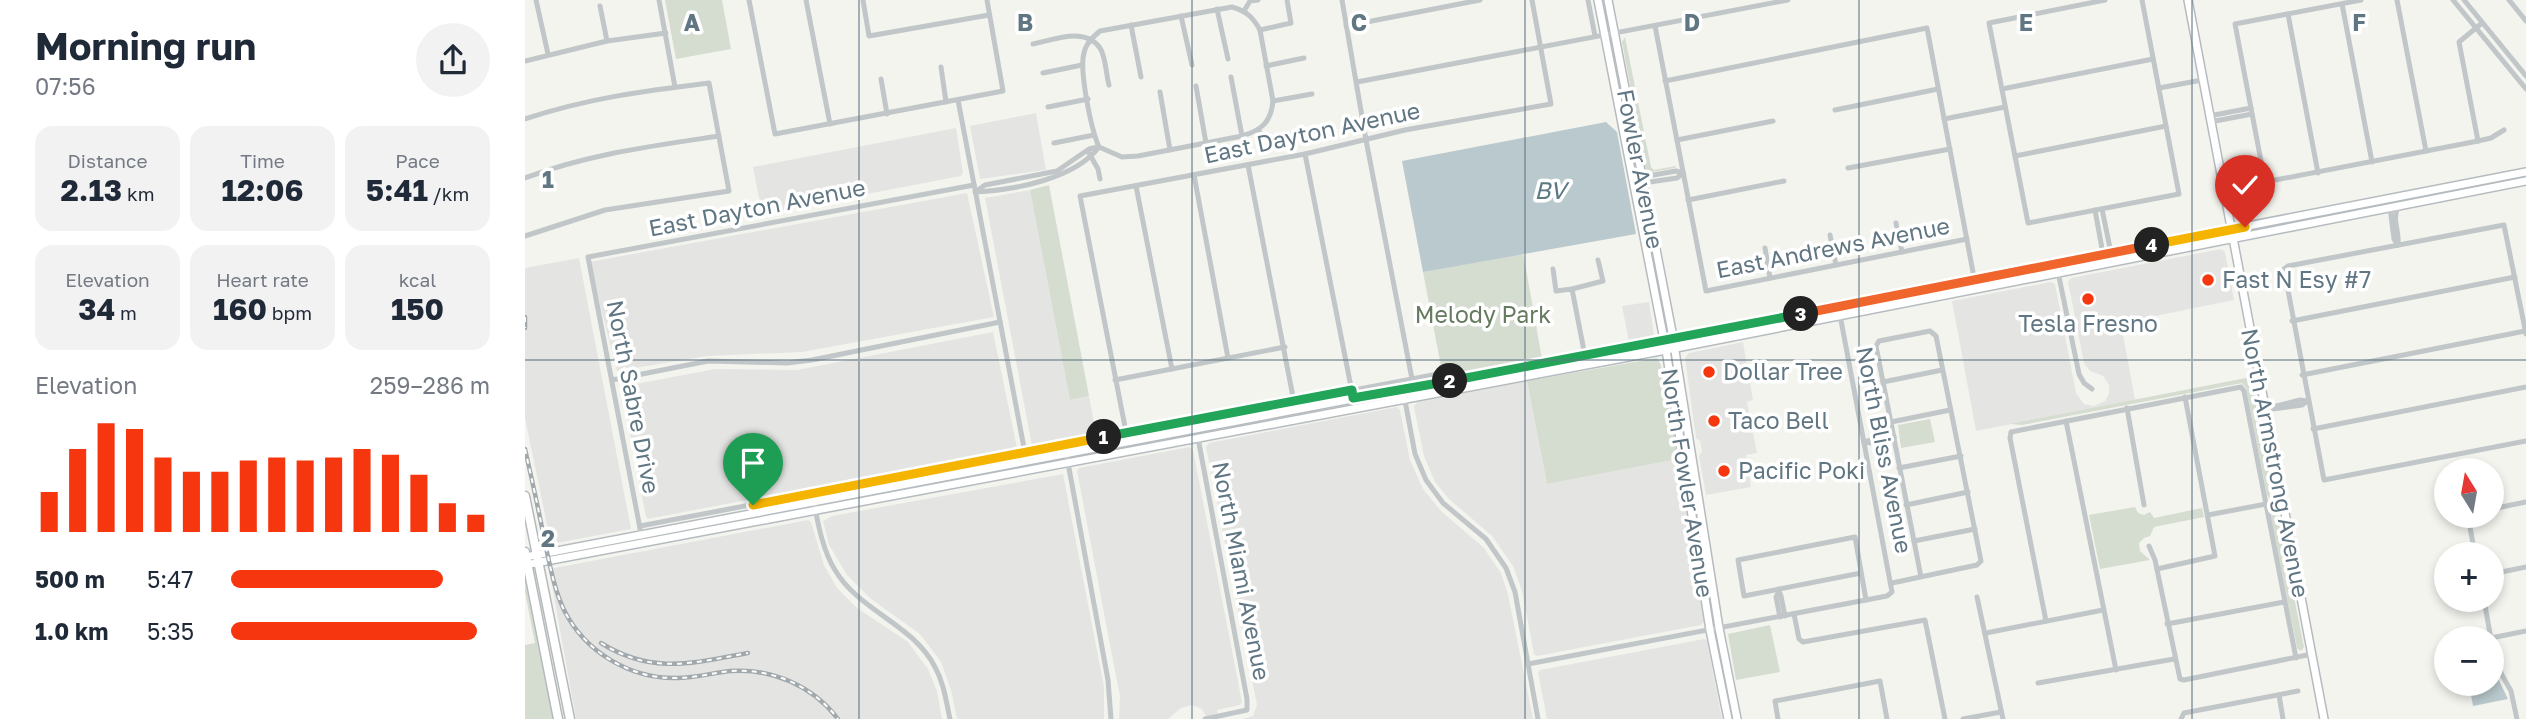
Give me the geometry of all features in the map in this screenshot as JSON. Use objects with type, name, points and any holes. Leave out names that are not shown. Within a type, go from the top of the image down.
[{"type":"main road","name":"North Fowler Avenue","points":[[1598,0],[1664,340],[1670,349],[1707,553],[1728,719]]},
{"type":"main road","name":"Fowler Avenue","points":[[1608,0],[1673,338]]},
{"type":"main road","name":"North Armstrong Avenue","points":[[2187,0],[2324,719]]},
{"type":"main road","points":[[1625,136],[1629,140],[1636,177],[1639,182],[1643,180]]},
{"type":"main road","points":[[538,559],[641,530],[1198,438],[1355,408],[1404,394],[1535,365],[2526,172]]},
{"type":"main road","points":[[558,719],[526,559],[643,544],[816,512],[1352,394],[1404,394],[1475,386],[2526,181]]},
{"type":"main road","points":[[2390,208],[2394,202],[2432,194],[2448,187]]},
{"type":"main road","points":[[1840,315],[1841,310],[1881,302],[1902,294]]},
{"type":"main road","points":[[1771,328],[1778,323],[1816,315],[1836,307]]},
{"type":"main road","name":"North Fowler Avenue","points":[[1673,338],[1670,349],[1688,486],[1715,629],[1737,719]]},
{"type":"main road","points":[[1475,386],[1491,379],[1534,370],[1535,365]]},
{"type":"main road","points":[[1688,486],[1695,508],[1701,545],[1707,553]]},
{"type":"main road","points":[[525,496],[570,719]]},
{"type":"street","points":[[536,0],[548,54]]},
{"type":"street","points":[[659,0],[675,87]]},
{"type":"street","points":[[749,0],[775,134],[1003,91],[986,0]]},
{"type":"street","points":[[806,0],[830,124]]},
{"type":"street","points":[[863,0],[869,36],[989,15]]},
{"type":"street","points":[[1244,10],[1250,1],[1258,0]]},
{"type":"street","points":[[1260,30],[1291,23],[1287,0]]},
{"type":"street","points":[[1342,0],[1412,379]]},
{"type":"street","points":[[1346,26],[1480,0]]},
{"type":"street","points":[[1532,0],[1541,48]]},
{"type":"street","points":[[1588,0],[1595,36]]},
{"type":"street","points":[[1357,82],[1788,0]]},
{"type":"street","points":[[2105,0],[1989,23],[2028,223],[2179,194],[2142,0]]},
{"type":"street","points":[[2361,0],[2235,24],[2265,182],[2478,141],[2491,138],[2504,130]]},
{"type":"street","points":[[2397,0],[2426,151]]},
{"type":"street","points":[[2453,0],[2525,87]]},
{"type":"street","points":[[2464,0],[2526,76]]},
{"type":"street","points":[[2509,0],[2526,21]]},
{"type":"street","points":[[2342,4],[2372,162]]},
{"type":"street","points":[[600,6],[607,41]]},
{"type":"street","points":[[1232,7],[1244,10],[1254,19],[1260,30],[1273,101],[1266,125],[1258,131],[1242,136],[1122,157],[1098,147],[1082,65],[1084,51],[1090,40],[1101,31],[1131,25],[1232,7]]},
{"type":"street","points":[[1217,9],[1228,59]]},
{"type":"street","points":[[2288,14],[2318,173]]},
{"type":"street","points":[[1181,16],[1192,65]]},
{"type":"street","points":[[2478,141],[2459,42],[2482,23]]},
{"type":"street","points":[[1131,25],[1141,77]]},
{"type":"street","points":[[1655,26],[1688,200],[1784,181]]},
{"type":"street","points":[[1665,81],[1927,28],[1976,288]]},
{"type":"street","points":[[525,61],[607,41],[666,33]]},
{"type":"street","points":[[1033,44],[1079,34],[1100,48],[1109,85]]},
{"type":"street","name":"East Dayton Avenue","points":[[1115,380],[1080,195],[1305,154],[1405,131],[1551,104],[1541,48]]},
{"type":"street","points":[[1266,66],[1304,58]]},
{"type":"street","points":[[2002,89],[2153,59]]},
{"type":"street","points":[[1043,73],[1082,65]]},
{"type":"street","points":[[941,67],[946,102]]},
{"type":"street","points":[[1231,77],[1242,136]]},
{"type":"street","points":[[881,79],[887,114]]},
{"type":"street","points":[[2159,88],[2202,80]]},
{"type":"street","points":[[525,119],[566,106],[628,92],[709,83],[729,191],[605,210],[525,236]]},
{"type":"street","points":[[1196,86],[1206,143]]},
{"type":"street","points":[[1835,110],[1938,89]]},
{"type":"street","points":[[1160,92],[1170,150]]},
{"type":"street","points":[[1273,101],[1312,94]]},
{"type":"street","points":[[1048,107],[1088,99]]},
{"type":"street","points":[[958,100],[1025,453]]},
{"type":"street","points":[[1944,119],[2005,107]]},
{"type":"street","points":[[2210,119],[2251,111]]},
{"type":"street","points":[[1677,140],[1773,121]]},
{"type":"street","points":[[2015,156],[2166,126]]},
{"type":"street","points":[[1258,131],[1268,139],[1324,128]]},
{"type":"street","points":[[1258,131],[1261,148]]},
{"type":"street","points":[[1053,143],[1094,135]]},
{"type":"street","points":[[525,178],[562,164],[618,150],[719,136]]},
{"type":"street","name":"East Dayton Avenue","points":[[588,257],[974,188],[1060,176],[1098,147]]},
{"type":"street","points":[[1848,168],[1950,149]]},
{"type":"street","points":[[1089,153],[1100,179]]},
{"type":"street","points":[[1305,154],[1355,408]]},
{"type":"street","points":[[1248,164],[1294,402]]},
{"type":"street","points":[[1643,180],[1677,178],[1683,173]]},
{"type":"street","points":[[1194,175],[1228,358]]},
{"type":"street","points":[[1136,186],[1172,369]]},
{"type":"street","name":"East Andrews Avenue","points":[[1688,200],[1706,291],[1967,239]]},
{"type":"street","points":[[2398,245],[2395,211],[2400,206]]},
{"type":"street","points":[[2390,208],[2394,239],[2398,245]]},
{"type":"street","points":[[2098,209],[2107,254]]},
{"type":"street","points":[[1896,223],[1902,252]]},
{"type":"street","points":[[2302,375],[2526,333],[2504,226],[2284,269],[2302,375],[2324,480],[2526,441]]},
{"type":"street","points":[[1830,235],[1836,265]]},
{"type":"street","points":[[1765,248],[1770,278]]},
{"type":"street","name":"North Sabre Drive","points":[[588,257],[643,544]]},
{"type":"street","points":[[1553,269],[1556,291],[1572,289],[1603,281],[1598,260]]},
{"type":"street","points":[[2059,272],[2079,374],[2092,389]]},
{"type":"street","points":[[2292,321],[2515,277]]},
{"type":"street","points":[[1572,289],[1585,356]]},
{"type":"street","name":"North Bliss Avenue","points":[[1840,315],[1892,583],[1892,592],[1887,596],[1867,600]]},
{"type":"street","points":[[612,380],[708,361],[787,363],[1000,322]]},
{"type":"street","points":[[1892,583],[1903,580],[1921,577],[1977,565],[1980,562],[1961,456],[1934,332],[1930,331],[1877,343],[1921,577]]},
{"type":"street","points":[[1128,442],[1115,380],[1285,347]]},
{"type":"street","points":[[1883,382],[1942,370]]},
{"type":"street","points":[[641,530],[1126,433],[1352,394],[1438,374]]},
{"type":"street","name":"North Armstrong Avenue","points":[[2185,397],[2241,387],[2295,658]]},
{"type":"street","points":[[2313,429],[2526,387]]},
{"type":"street","points":[[1404,394],[1415,454],[1426,480],[1443,503],[1486,539],[1506,568],[1515,592],[1538,719]]},
{"type":"street","points":[[2046,621],[2011,432],[2185,397],[2215,556],[2157,569]]},
{"type":"street","points":[[2266,410],[2302,405],[2307,401]]},
{"type":"street","points":[[2127,408],[2144,506]]},
{"type":"street","points":[[1891,422],[1950,410]]},
{"type":"street","points":[[2066,421],[2116,670]]},
{"type":"street","points":[[1864,442],[1890,435],[1894,437]]},
{"type":"street","name":"North Miami Avenue","points":[[1198,438],[1247,699],[1247,710],[1205,719]]},
{"type":"street","points":[[1065,445],[1108,680],[1111,719]]},
{"type":"street","points":[[1899,468],[1961,456]]},
{"type":"street","points":[[1906,505],[1968,492]]},
{"type":"street","points":[[2208,515],[2282,501]]},
{"type":"street","points":[[814,502],[834,569],[856,596],[924,650],[934,665],[944,690],[950,719]]},
{"type":"street","points":[[2504,507],[2526,502]]},
{"type":"street","points":[[1914,541],[1975,529]]},
{"type":"street","points":[[1528,664],[1867,600],[1855,537],[1738,560],[1744,596],[1861,573]]},
{"type":"street","points":[[2149,546],[2157,569],[2179,679],[2312,654]]},
{"type":"street","points":[[2504,572],[2526,567]]},
{"type":"street","points":[[1778,591],[1782,616]]},
{"type":"street","points":[[1977,597],[2003,719]]},
{"type":"street","points":[[2167,624],[2284,602]]},
{"type":"street","points":[[1986,633],[2103,610]]},
{"type":"street","points":[[1794,614],[1801,641],[1924,620],[1945,719]]},
{"type":"street","points":[[2504,636],[2526,631]]},
{"type":"street","points":[[2038,683],[2174,659]]},
{"type":"street","points":[[2504,678],[2511,691],[2517,719]]},
{"type":"street","points":[[1778,719],[1775,701],[1880,681],[1887,719]]},
{"type":"street","points":[[2182,719],[2184,713],[2298,691]]},
{"type":"street","points":[[2279,695],[2283,719]]},
{"type":"street","points":[[1963,719],[2001,712]]},
{"type":"shaded area","points":[[1036,113],[1046,170],[980,179],[970,126]]},
{"type":"shaded area","points":[[956,128],[963,173],[961,176],[762,214],[753,167]]},
{"type":"shaded area","points":[[1030,190],[1070,400],[1089,396],[1096,434],[1032,446],[985,198]]},
{"type":"shaded area","points":[[967,193],[994,317],[802,352],[707,356],[617,371],[589,262]]},
{"type":"shaded area","points":[[2221,249],[2225,252],[2234,300],[2121,323],[2135,400],[1976,431],[1952,301],[2051,282],[2055,284],[2076,393],[2084,404],[2094,406],[2105,401],[2109,394],[2109,385],[2103,376],[2090,371],[2084,363],[2068,282],[2071,278]]},
{"type":"shaded area","points":[[579,258],[631,529],[551,544],[525,418],[525,268]]},
{"type":"shaded area","points":[[1649,302],[1654,335],[1629,342],[1622,306]]},
{"type":"shaded area","points":[[993,332],[1017,448],[648,519],[646,517],[622,390],[625,386],[715,369],[797,370]]},
{"type":"shaded area","points":[[1743,342],[1753,400],[1747,402],[1757,453],[1746,455],[1751,487],[1706,495],[1699,456],[1702,451],[1700,441],[1696,438],[1685,358],[1689,353]]},
{"type":"shaded area","points":[[1527,381],[1547,484],[1678,459],[1704,622],[1701,625],[1537,656],[1534,654],[1522,591],[1513,566],[1492,536],[1449,499],[1435,482],[1424,456],[1414,407],[1417,402]]},
{"type":"shaded area","points":[[1397,407],[1400,410],[1410,460],[1423,489],[1441,511],[1484,548],[1501,573],[1508,594],[1533,719],[1242,719],[1253,716],[1257,705],[1206,447],[1209,443]]},
{"type":"shaded area","points":[[1189,447],[1193,450],[1242,702],[1240,705],[1217,710],[1218,716],[1207,718],[1202,709],[1192,705],[1181,708],[1168,719],[1119,719],[1120,696],[1077,471],[1079,468]]},
{"type":"shaded area","points":[[1063,474],[1104,687],[1104,719],[957,719],[941,662],[920,634],[871,599],[847,575],[829,545],[823,521],[832,516]]},
{"type":"shaded area","points":[[808,520],[811,522],[824,565],[837,588],[857,608],[908,642],[928,669],[937,691],[942,719],[576,719],[549,569]]},
{"type":"shaded area","points":[[1704,639],[1707,641],[1722,719],[1547,719],[1538,673],[1540,670]]},
{"type":"green space","points":[[665,0],[722,0],[731,49],[676,59]]},
{"type":"green space","points":[[1625,37],[1651,167],[1654,170],[1676,166],[1675,168],[1651,172],[1646,169],[1622,42]]},
{"type":"green space","points":[[1049,185],[1089,396],[1070,400],[1030,190]]},
{"type":"green space","name":"Melody Park","points":[[1523,252],[1542,359],[1443,377],[1423,272]]},
{"type":"green space","points":[[1657,358],[1667,390],[1678,459],[1547,484],[1527,381]]},
{"type":"green space","points":[[2251,377],[2274,493],[2273,497],[2269,498],[2246,388],[2242,383],[2022,425],[2010,424]]},
{"type":"green space","points":[[1930,419],[1935,442],[1901,448],[1898,425]]},
{"type":"green space","points":[[2135,507],[2138,513],[2144,515],[2150,512],[2154,518],[2202,508],[2204,517],[2154,527],[2150,536],[2139,543],[2140,551],[2150,560],[2100,569],[2089,515]]},
{"type":"green space","points":[[2276,508],[2304,647],[2301,651],[2297,648],[2270,513],[2271,509]]},
{"type":"green space","points":[[525,577],[553,719],[525,719],[525,645],[535,643],[525,592]]},
{"type":"green space","points":[[1770,625],[1780,672],[1736,680],[1728,634]]},
{"type":"water","name":"BV","points":[[1606,122],[1617,132],[1636,234],[1423,272],[1402,161]]},
{"type":"water","points":[[2504,691],[2508,699],[2473,706],[2471,696],[2504,696]]},
{"type":"railway","points":[[525,317],[525,328]]},
{"type":"railway","points":[[525,449],[558,594],[573,625],[597,650],[626,668],[660,677],[684,678],[730,671],[776,676],[816,697],[838,719]]},
{"type":"railway","points":[[601,643],[620,653],[655,663],[691,663],[748,653]]},
{"type":"place","name":"Fast N Esy #7","points":[[2208,280]]},
{"type":"place","name":"Tesla Fresno","points":[[2088,299]]},
{"type":"place","name":"Dollar Tree","points":[[1709,372]]},
{"type":"place","name":"Taco Bell","points":[[1714,421]]},
{"type":"place","name":"Pacific Poki","points":[[1724,471]]},
{"type":"route","points":[[753,505],[1352,390],[1353,398],[1403,390],[2245,227]]}]
